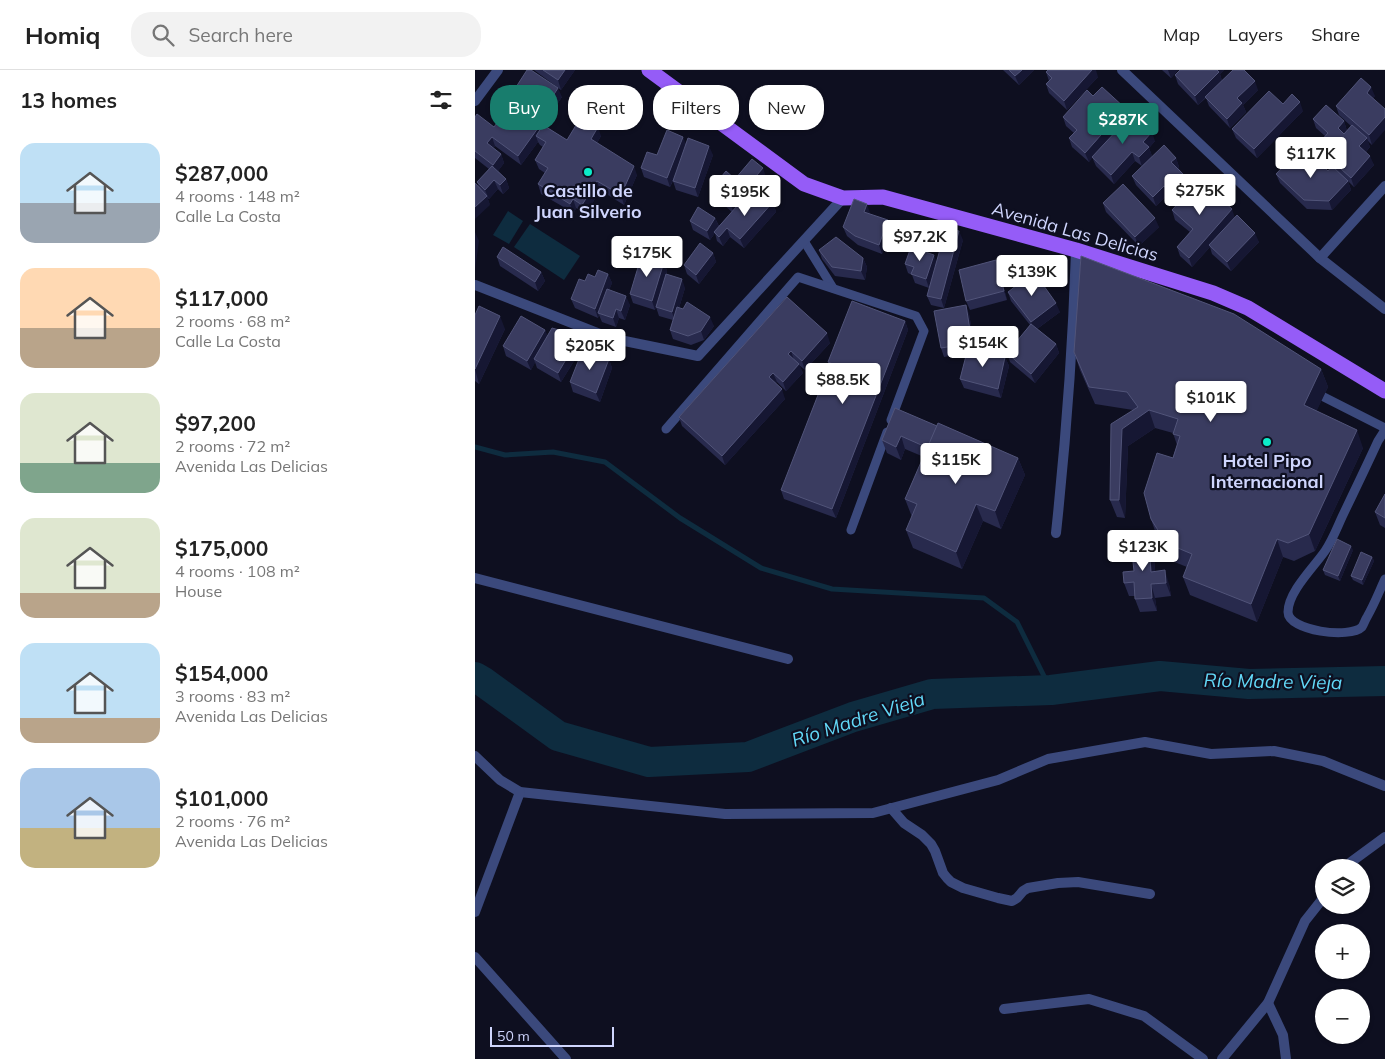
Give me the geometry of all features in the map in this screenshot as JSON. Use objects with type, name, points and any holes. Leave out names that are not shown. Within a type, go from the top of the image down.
[{"type":"main road","name":"Avenida Las Delicias","points":[[649,70],[804,184],[843,198],[883,197],[1076,250],[1213,293],[1248,308],[1385,391]]},
{"type":"street","points":[[475,100],[498,70]]},
{"type":"street","points":[[1122,70],[1320,258],[1385,308]]},
{"type":"street","points":[[1320,258],[1385,186]]},
{"type":"street","points":[[475,285],[610,338],[698,356],[843,198]]},
{"type":"street","points":[[1056,533],[1070,394],[1076,250]]},
{"type":"street","points":[[475,578],[788,659]]},
{"type":"street","points":[[475,756],[500,780],[521,792],[725,814],[873,813],[998,780],[1048,759],[1145,742],[1211,754],[1274,752],[1323,762],[1385,786]]},
{"type":"street","points":[[475,912],[521,792]]},
{"type":"street","points":[[891,808],[910,828],[927,839],[935,851],[943,873],[951,882],[963,888],[1012,901],[1025,889],[1068,882],[1086,883],[1150,894]]},
{"type":"street","points":[[1355,859],[1385,837]]},
{"type":"street","points":[[1222,1059],[1268,1003],[1305,921],[1315,908]]},
{"type":"street","points":[[475,957],[566,1059]]},
{"type":"street","points":[[1004,1009],[1089,999],[1144,1016],[1203,1059]]},
{"type":"street","points":[[1268,1003],[1283,1035],[1286,1059]]},
{"type":"lane","points":[[804,241],[833,288]]},
{"type":"lane","points":[[666,429],[798,277],[916,316],[924,331],[851,530]]},
{"type":"lane","points":[[1303,387],[1385,429],[1327,549],[1295,590],[1288,612],[1290,619],[1297,624],[1320,631],[1355,632],[1361,627],[1374,605],[1385,579]]},
{"type":"water","points":[[508,211],[523,221],[509,244],[493,235]]},
{"type":"water","points":[[530,224],[580,256],[564,280],[514,247]]},
{"type":"building","points":[[527,70],[531,70],[554,85],[517,85]]},
{"type":"building","points":[[543,70],[565,70],[558,80]]},
{"type":"building","points":[[1009,70],[1022,70],[1015,76]]},
{"type":"building","points":[[1048,70],[1092,70],[1064,101],[1046,84],[1052,78],[1046,72]]},
{"type":"building","points":[[1180,70],[1217,70],[1219,72],[1195,96],[1175,75]]},
{"type":"building","points":[[1233,70],[1244,70],[1255,81],[1237,98],[1242,103],[1227,119],[1205,97]]},
{"type":"building","points":[[1361,78],[1371,87],[1367,93],[1385,109],[1385,117],[1369,135],[1336,106]]},
{"type":"building","points":[[1102,87],[1125,108],[1085,153],[1069,138],[1077,130],[1063,117],[1087,90],[1093,96]]},
{"type":"building","points":[[1269,91],[1283,104],[1292,94],[1300,102],[1254,149],[1232,129]]},
{"type":"building","points":[[1326,105],[1344,121],[1338,128],[1344,134],[1352,125],[1367,138],[1359,146],[1370,156],[1351,178],[1330,159],[1335,154],[1321,141],[1328,133],[1313,119]]},
{"type":"building","points":[[477,114],[490,124],[490,130],[537,130],[518,156],[492,137],[487,143],[501,154],[493,165],[475,151],[475,117]]},
{"type":"building","points":[[1132,114],[1152,132],[1143,142],[1149,147],[1139,157],[1132,152],[1111,175],[1092,157]]},
{"type":"building","name":"Castillo de Juan Silverio","points":[[540,130],[551,130],[567,140],[573,130],[596,130],[591,139],[634,166],[621,195],[597,181],[582,205],[573,199],[570,204],[538,184],[548,168],[535,160],[546,142],[536,136]]},
{"type":"building","points":[[667,130],[683,137],[667,178],[641,168],[647,152],[657,155]]},
{"type":"building","points":[[688,138],[709,146],[695,188],[673,181]]},
{"type":"building","points":[[1164,145],[1176,158],[1171,162],[1187,178],[1171,194],[1164,186],[1153,197],[1132,176]]},
{"type":"building","points":[[1297,152],[1304,158],[1309,153],[1328,171],[1332,166],[1348,181],[1329,201],[1304,200],[1276,174]]},
{"type":"building","points":[[752,159],[763,168],[731,205],[712,188],[726,171],[735,179]]},
{"type":"building","points":[[492,166],[506,179],[500,185],[494,180],[485,190],[477,182]]},
{"type":"building","points":[[1200,180],[1232,209],[1189,258],[1177,247],[1193,229],[1172,210]]},
{"type":"building","points":[[475,183],[487,196],[475,207]]},
{"type":"building","points":[[1123,184],[1155,218],[1135,237],[1103,203]]},
{"type":"building","points":[[761,193],[773,202],[740,239],[727,228],[719,237],[714,232],[737,206],[744,212]]},
{"type":"building","points":[[854,199],[867,204],[864,212],[888,220],[879,245],[855,236],[843,227]]},
{"type":"building","points":[[698,207],[715,218],[707,231],[690,221]]},
{"type":"building","points":[[1237,215],[1255,233],[1227,262],[1209,245]]},
{"type":"building","points":[[946,228],[959,231],[941,299],[927,296]]},
{"type":"building","points":[[836,237],[863,258],[861,271],[832,267],[819,250]]},
{"type":"building","points":[[700,243],[713,253],[696,275],[684,265]]},
{"type":"building","points":[[503,247],[541,272],[535,282],[497,257]]},
{"type":"building","points":[[911,247],[934,255],[926,279],[911,274],[914,267],[905,264]]},
{"type":"building","points":[[642,254],[664,262],[652,301],[630,294]]},
{"type":"building","name":"Hotel Pipo Internacional","points":[[1081,256],[1234,314],[1321,369],[1304,405],[1357,430],[1309,534],[1288,543],[1277,539],[1251,604],[1183,577],[1192,554],[1166,543],[1151,519],[1144,493],[1157,453],[1173,458],[1180,436],[1173,434],[1178,419],[1149,410],[1122,429],[1119,500],[1110,500],[1111,424],[1138,407],[1127,392],[1089,387],[1074,352]]},
{"type":"building","points":[[996,260],[1004,291],[966,301],[959,270]]},
{"type":"building","points":[[598,270],[608,274],[595,309],[571,299],[579,279],[585,281],[588,274],[595,277]]},
{"type":"building","points":[[1034,272],[1056,303],[1031,322],[1008,292]]},
{"type":"building","points":[[666,274],[682,279],[672,312],[656,307]]},
{"type":"building","points":[[607,289],[626,296],[621,311],[616,309],[613,318],[598,313]]},
{"type":"building","points":[[787,297],[827,333],[802,361],[791,351],[788,354],[799,364],[783,382],[773,373],[769,377],[782,389],[722,456],[679,417]]},
{"type":"building","points":[[852,301],[905,321],[832,509],[781,490],[825,377],[833,380],[838,366],[828,362]]},
{"type":"building","points":[[687,302],[710,317],[701,331],[688,336],[670,330],[677,307],[683,309]]},
{"type":"building","points":[[966,305],[972,343],[941,348],[934,311]]},
{"type":"building","points":[[479,306],[500,316],[475,369],[475,315]]},
{"type":"building","points":[[521,316],[545,330],[527,361],[503,346]]},
{"type":"building","points":[[1031,324],[1056,344],[1031,374],[1007,353]]},
{"type":"building","points":[[552,328],[580,336],[558,373],[534,359]]},
{"type":"building","points":[[968,348],[1005,357],[998,389],[960,379]]},
{"type":"building","points":[[583,349],[609,359],[596,393],[570,382]]},
{"type":"building","points":[[895,408],[937,426],[928,448],[901,436],[896,447],[882,440]]},
{"type":"building","points":[[938,423],[1018,458],[995,511],[976,504],[956,552],[906,530],[917,504],[905,499]]},
{"type":"building","points":[[1385,494],[1385,518],[1375,512]]},
{"type":"building","points":[[1337,539],[1351,546],[1338,576],[1323,570]]},
{"type":"building","points":[[1149,543],[1151,572],[1165,570],[1166,583],[1151,584],[1152,598],[1135,599],[1134,582],[1124,583],[1123,572],[1134,571],[1131,544]]},
{"type":"building","points":[[1361,552],[1372,557],[1362,580],[1351,576]]},
{"type":"waterway","points":[[475,447],[505,455],[553,452],[605,462],[680,518],[761,568],[832,589],[984,598],[1017,622],[1051,690]]},
{"type":"waterway","name":"Río Madre Vieja","points":[[475,677],[558,736],[649,762],[748,757],[853,717],[932,694],[1051,690],[1160,676],[1249,684],[1385,681]]},
{"type":"place","name":"Castillo de Juan Silverio","points":[[588,172]]},
{"type":"place","name":"Hotel Pipo Internacional","points":[[1267,442]]}]
